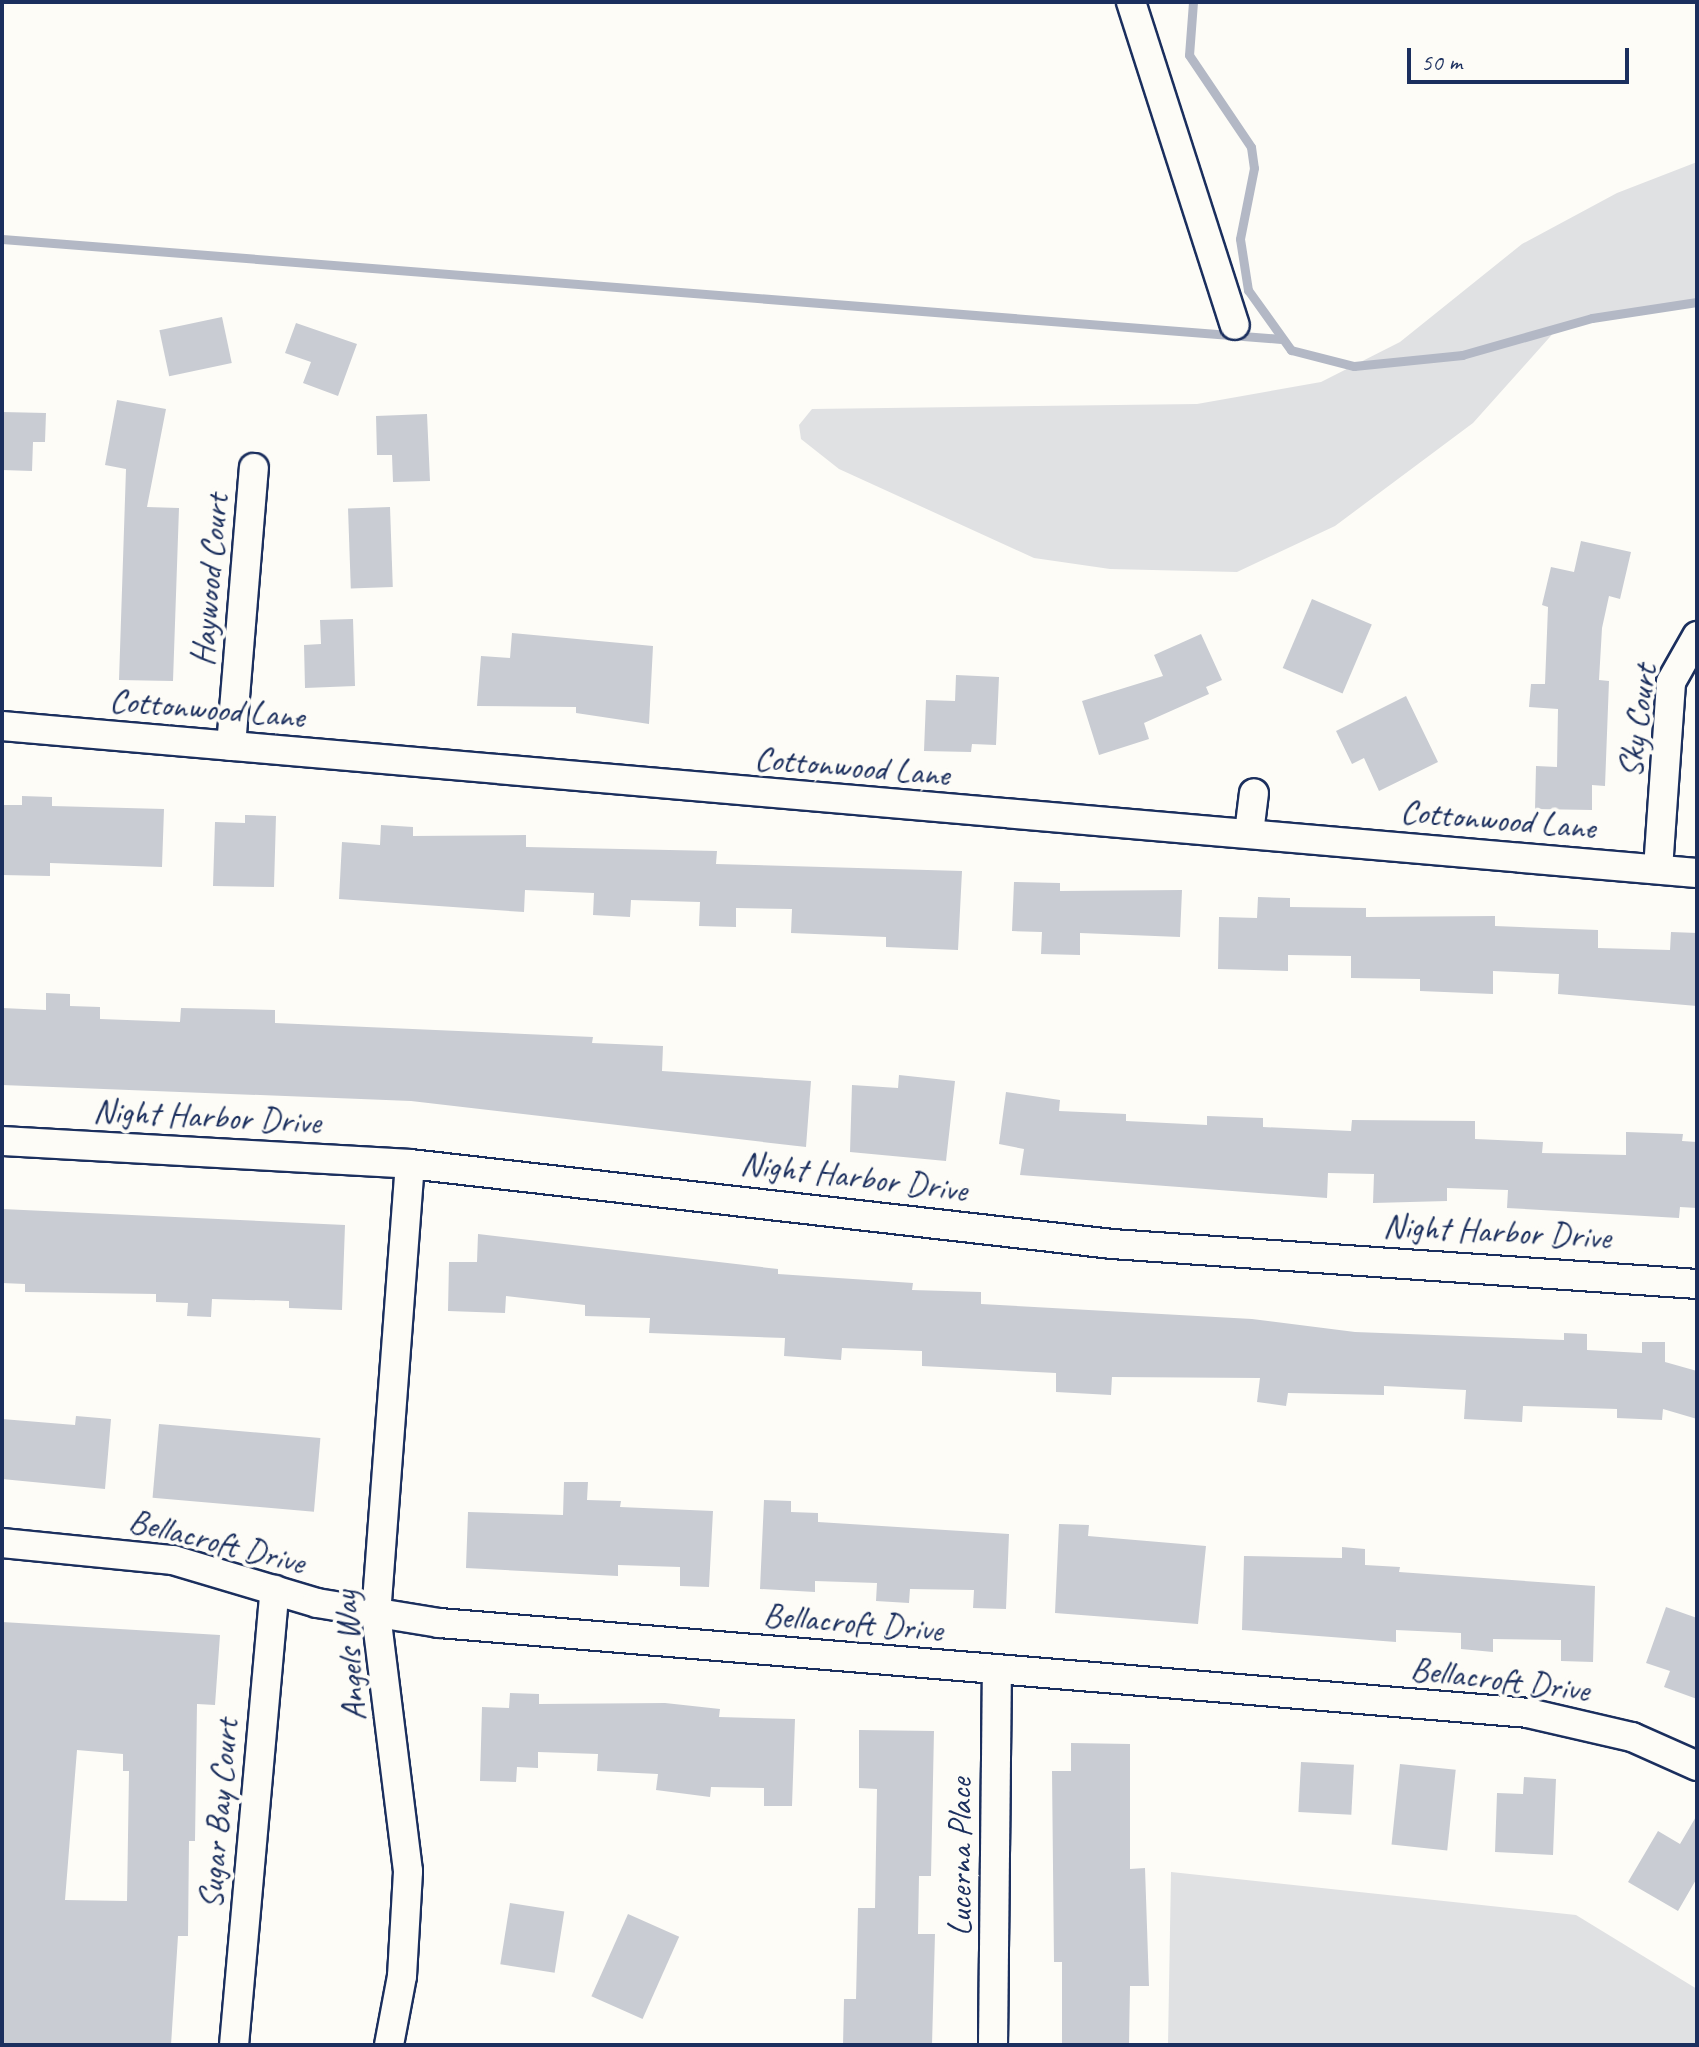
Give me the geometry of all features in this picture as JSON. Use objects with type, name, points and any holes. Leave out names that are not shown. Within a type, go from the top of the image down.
[{"type":"street","points":[[1131,2],[1235,325]]},
{"type":"street","name":"Haywood Court","points":[[231,746],[254,468]]},
{"type":"street","name":"Sky Court","points":[[1658,869],[1671,682],[1697,636]]},
{"type":"street","name":"Cottonwood Lane","points":[[2,726],[1697,873]]},
{"type":"street","points":[[1249,833],[1254,793]]},
{"type":"street","name":"Night Harbor Drive","points":[[2,1141],[410,1164],[1112,1244],[1697,1284]]},
{"type":"street","name":"Angels Way","points":[[389,2045],[405,1950],[408,1871],[376,1615],[410,1164]]},
{"type":"street","name":"Bellacroft Drive","points":[[2,1543],[173,1560],[376,1615],[1528,1713],[1632,1737],[1697,1766]]},
{"type":"street","name":"Sugar Bay Court","points":[[234,2045],[275,1590]]},
{"type":"street","name":"Lucerna Place","points":[[993,2045],[997,1670]]},
{"type":"shaded area","points":[[1697,162],[1697,303],[1557,329],[1473,423],[1335,526],[1237,572],[1110,569],[1034,558],[839,469],[801,439],[799,425],[812,409],[1197,404],[1321,382],[1400,342],[1522,244],[1617,193]]},
{"type":"shaded area","points":[[1171,1872],[1576,1915],[1697,1989],[1697,2045],[1168,2045]]},
{"type":"building","points":[[222,317],[232,363],[169,376],[159,330]]},
{"type":"building","points":[[296,323],[357,344],[338,396],[303,383],[311,362],[285,353]]},
{"type":"building","points":[[117,400],[166,409],[147,507],[179,508],[173,681],[119,680],[126,469],[105,465]]},
{"type":"building","points":[[2,412],[46,413],[45,442],[33,442],[32,471],[2,470]]},
{"type":"building","points":[[427,414],[430,481],[393,482],[392,455],[377,455],[376,416]]},
{"type":"building","points":[[390,507],[393,587],[351,588],[348,508]]},
{"type":"building","points":[[1581,541],[1631,552],[1620,599],[1609,596],[1602,628],[1599,680],[1609,681],[1605,786],[1592,785],[1592,810],[1535,809],[1536,766],[1557,767],[1558,709],[1529,707],[1531,684],[1545,684],[1548,607],[1542,605],[1551,567],[1574,572]]},
{"type":"building","points":[[1312,599],[1372,624],[1343,693],[1283,668]]},
{"type":"building","points":[[353,619],[355,686],[305,688],[304,645],[321,644],[320,620]]},
{"type":"building","points":[[512,633],[653,646],[649,724],[576,713],[576,707],[477,706],[481,656],[510,658]]},
{"type":"building","points":[[1201,634],[1222,680],[1206,687],[1209,694],[1144,723],[1149,739],[1099,755],[1082,701],[1163,676],[1154,655]]},
{"type":"building","points":[[956,675],[999,677],[996,745],[972,744],[971,752],[924,751],[926,700],[955,701]]},
{"type":"building","points":[[1406,696],[1438,762],[1379,791],[1364,758],[1352,764],[1336,731]]},
{"type":"building","points":[[22,796],[52,797],[52,806],[164,809],[162,867],[50,863],[50,876],[2,875],[2,805],[22,805]]},
{"type":"building","points":[[245,815],[276,816],[274,887],[213,886],[215,822],[245,823]]},
{"type":"building","points":[[381,825],[413,827],[413,836],[526,835],[526,847],[717,851],[716,864],[962,871],[958,950],[886,947],[886,937],[791,933],[792,909],[736,908],[736,927],[699,926],[700,902],[631,900],[630,917],[593,915],[594,893],[525,890],[524,912],[339,899],[342,842],[380,845]]},
{"type":"building","points":[[1014,882],[1060,883],[1060,891],[1182,890],[1180,937],[1080,933],[1080,955],[1041,954],[1042,932],[1012,931]]},
{"type":"building","points":[[1258,897],[1290,898],[1290,907],[1366,908],[1366,917],[1495,916],[1495,926],[1598,930],[1598,948],[1670,950],[1671,932],[1697,933],[1697,1006],[1558,994],[1559,974],[1493,971],[1493,994],[1420,991],[1420,979],[1351,978],[1351,956],[1288,955],[1288,971],[1218,969],[1219,917],[1257,918]]},
{"type":"building","points":[[46,993],[70,994],[70,1006],[100,1007],[100,1019],[180,1022],[181,1008],[275,1010],[275,1023],[593,1037],[592,1043],[663,1046],[662,1071],[811,1081],[806,1147],[411,1101],[2,1085],[2,1008],[46,1010]]},
{"type":"building","points":[[899,1075],[955,1081],[946,1161],[850,1152],[852,1085],[898,1088]]},
{"type":"building","points":[[1006,1092],[1060,1100],[1059,1111],[1126,1114],[1126,1121],[1207,1125],[1207,1116],[1263,1118],[1263,1127],[1351,1131],[1352,1120],[1475,1121],[1475,1139],[1543,1142],[1542,1153],[1626,1155],[1626,1132],[1683,1134],[1682,1141],[1697,1142],[1697,1208],[1680,1207],[1679,1218],[1507,1208],[1508,1190],[1447,1188],[1447,1201],[1373,1203],[1374,1174],[1328,1173],[1327,1198],[1020,1175],[1024,1149],[999,1144]]},
{"type":"building","points":[[2,1209],[345,1225],[342,1310],[289,1308],[289,1301],[212,1299],[211,1317],[187,1316],[188,1303],[156,1302],[156,1294],[25,1292],[25,1284],[2,1283]]},
{"type":"building","points":[[478,1234],[778,1269],[778,1274],[913,1283],[912,1290],[981,1292],[981,1304],[1252,1319],[1355,1332],[1564,1340],[1564,1333],[1587,1334],[1587,1350],[1642,1353],[1642,1342],[1665,1342],[1665,1362],[1697,1371],[1697,1419],[1663,1409],[1662,1420],[1617,1418],[1617,1409],[1523,1406],[1522,1422],[1464,1419],[1466,1390],[1384,1386],[1384,1395],[1288,1393],[1286,1406],[1257,1402],[1260,1378],[1112,1377],[1111,1395],[1056,1392],[1056,1373],[922,1366],[922,1351],[842,1348],[841,1360],[784,1356],[785,1338],[649,1333],[650,1318],[585,1316],[585,1305],[506,1296],[505,1313],[448,1311],[449,1262],[477,1262]]},
{"type":"building","points":[[76,1416],[111,1419],[105,1489],[2,1479],[2,1419],[75,1425]]},
{"type":"building","points":[[159,1424],[320,1438],[314,1512],[153,1498]]},
{"type":"building","points":[[564,1482],[588,1482],[587,1500],[621,1501],[620,1507],[713,1511],[709,1587],[680,1586],[680,1567],[618,1565],[618,1576],[466,1568],[468,1512],[563,1515]]},
{"type":"building","points":[[764,1500],[791,1501],[791,1512],[818,1513],[818,1522],[1009,1534],[1006,1609],[973,1608],[974,1590],[910,1589],[909,1603],[876,1601],[877,1583],[815,1581],[815,1592],[760,1589]]},
{"type":"building","points":[[1059,1524],[1089,1525],[1088,1536],[1206,1546],[1198,1624],[1055,1613]]},
{"type":"building","points":[[1342,1547],[1365,1549],[1365,1565],[1400,1567],[1399,1572],[1595,1586],[1593,1662],[1561,1661],[1561,1640],[1493,1639],[1493,1652],[1461,1649],[1461,1633],[1396,1630],[1396,1642],[1242,1630],[1244,1556],[1342,1558]]},
{"type":"building","points":[[1666,1607],[1697,1618],[1697,1699],[1664,1687],[1670,1671],[1646,1663]]},
{"type":"building","points":[[2,1622],[220,1635],[215,1705],[197,1704],[195,1841],[189,1841],[188,1936],[178,1936],[171,2045],[2,2045]],"holes":[[[77,1750],[123,1754],[123,1771],[129,1771],[127,1901],[65,1900]]]},
{"type":"building","points":[[510,1693],[539,1694],[539,1704],[665,1703],[720,1709],[719,1717],[795,1719],[792,1806],[764,1806],[764,1788],[711,1787],[710,1797],[656,1790],[658,1774],[597,1771],[598,1754],[538,1752],[538,1768],[517,1767],[516,1782],[480,1781],[482,1707],[509,1708]]},
{"type":"building","points":[[859,1730],[934,1731],[931,1876],[919,1876],[918,1934],[935,1934],[932,2045],[843,2045],[844,1999],[856,1999],[858,1908],[875,1908],[877,1789],[859,1788]]},
{"type":"building","points":[[1071,1743],[1130,1744],[1130,1869],[1145,1868],[1149,1986],[1130,1986],[1129,2045],[1062,2045],[1062,1962],[1054,1962],[1052,1771],[1071,1771]]},
{"type":"building","points":[[1301,1762],[1354,1765],[1351,1815],[1298,1812]]},
{"type":"building","points":[[1400,1764],[1456,1770],[1447,1850],[1392,1845]]},
{"type":"building","points":[[1524,1777],[1556,1779],[1553,1855],[1495,1852],[1497,1793],[1523,1794]]},
{"type":"building","points":[[1697,1815],[1697,1878],[1678,1911],[1628,1882],[1658,1831],[1680,1844]]},
{"type":"building","points":[[510,1903],[564,1912],[555,1973],[500,1964]]},
{"type":"building","points":[[628,1914],[679,1937],[643,2019],[591,1996]]},
{"type":"waterway","points":[[1193,2],[1189,55],[1251,147],[1254,168],[1240,239],[1248,290],[1291,350],[1354,366],[1462,355],[1592,318],[1697,302]]},
{"type":"waterway","points":[[2,239],[1281,339]]}]
